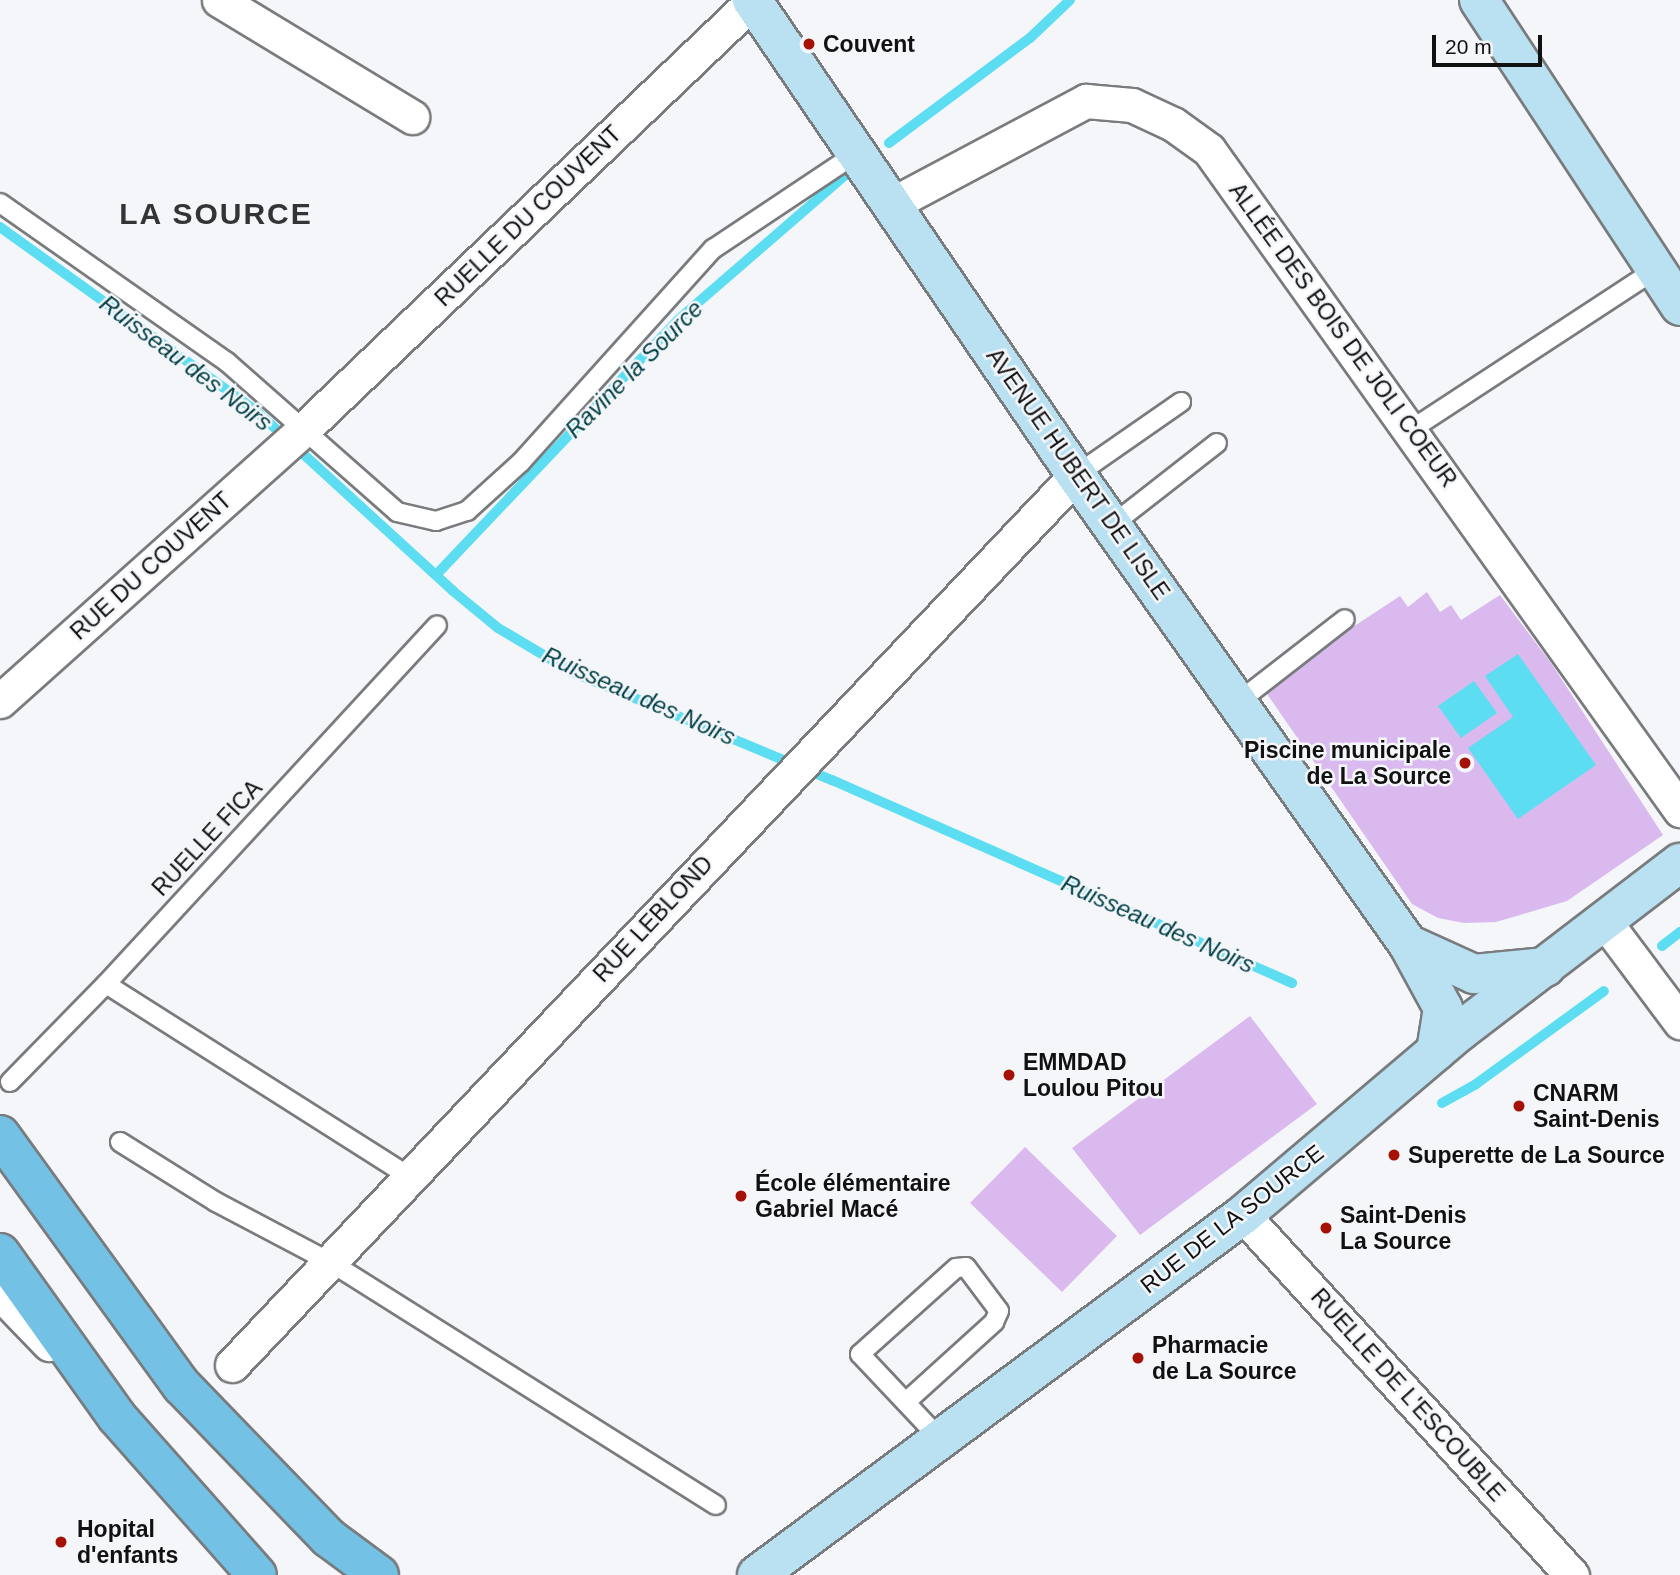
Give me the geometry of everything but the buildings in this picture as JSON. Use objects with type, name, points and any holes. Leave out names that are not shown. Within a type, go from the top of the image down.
[{"type":"main road","points":[[0,1135],[183,1386],[329,1538],[379,1575]]},
{"type":"main road","points":[[0,1253],[117,1417],[257,1575]]},
{"type":"street","points":[[219,0],[412,117]]},
{"type":"street","name":"AVENUE HUBERT DE LISLE","points":[[753,0],[1076,475],[1408,944],[1443,1008],[1436,1052]]},
{"type":"street","name":"RUELLE DU COUVENT","points":[[292,441],[753,0]]},
{"type":"street","points":[[1479,0],[1680,306]]},
{"type":"street","name":"ALLÉE DES BOIS DE JOLI COEUR","points":[[892,204],[1086,101],[1132,106],[1172,124],[1209,150],[1412,429],[1680,810]]},
{"type":"street","name":"RUE DU COUVENT","points":[[0,701],[292,441]]},
{"type":"street","name":"RUE LEBLOND","points":[[232,1365],[408,1176],[1076,475]]},
{"type":"street","name":"RUE DE LA SOURCE","points":[[767,1571],[1244,1215],[1489,1009],[1606,923],[1680,863]]},
{"type":"street","points":[[1606,923],[1680,1022]]},
{"type":"street","points":[[1408,944],[1474,974],[1547,967]]},
{"type":"street","points":[[1474,974],[1489,1009]]},
{"type":"street","name":"RUELLE DE L'ESCOUBLE","points":[[1244,1215],[1572,1575]]},
{"type":"street","points":[[0,1293],[117,1417]]},
{"type":"lane","points":[[0,203],[228,362],[292,441],[397,512],[436,521],[467,511],[521,462],[713,249],[857,153]]},
{"type":"lane","points":[[1412,429],[1655,270]]},
{"type":"lane","points":[[1076,475],[1181,402]]},
{"type":"lane","points":[[1112,525],[1217,443]]},
{"type":"lane","points":[[1238,702],[1345,619]]},
{"type":"lane","name":"RUELLE FICA","points":[[10,1082],[106,984],[437,625]]},
{"type":"lane","points":[[106,984],[408,1176]]},
{"type":"lane","points":[[120,1142],[216,1202],[330,1262],[716,1505]]},
{"type":"lane","points":[[907,1401],[994,1322],[999,1311],[966,1267],[956,1268],[860,1354],[941,1440]]},
{"type":"shaded area","name":"Piscine municipale de La Source","points":[[1427,592],[1440,612],[1451,605],[1461,620],[1500,595],[1551,663],[1663,835],[1567,901],[1496,922],[1464,923],[1438,918],[1412,904],[1265,691],[1295,665],[1400,596],[1408,607]]},
{"type":"shaded area","points":[[1250,1016],[1317,1104],[1140,1235],[1072,1148]]},
{"type":"shaded area","points":[[1025,1147],[1117,1236],[1062,1292],[970,1203]]},
{"type":"water","points":[[1518,654],[1596,765],[1518,819],[1468,748],[1513,717],[1485,676]]},
{"type":"water","points":[[1474,681],[1497,713],[1461,738],[1438,706]]},
{"type":"waterway","name":"Ravine la Source","points":[[889,143],[1030,38],[1070,0]]},
{"type":"waterway","name":"Ravine la Source","points":[[436,575],[679,319],[845,175]]},
{"type":"waterway","name":"Ruisseau des Noirs","points":[[0,227],[255,410],[453,591],[498,628],[572,672],[832,780],[1292,983]]},
{"type":"waterway","name":"Ruisseau des Noirs","points":[[1662,946],[1680,932]]},
{"type":"waterway","name":"Ruisseau des Noirs","points":[[1442,1103],[1476,1084],[1604,991]]},
{"type":"place","name":"Couvent","points":[[809,44]]},
{"type":"place","name":"Piscine municipale de La Source","points":[[1465,763]]},
{"type":"place","name":"EMMDAD Loulou Pitou","points":[[1009,1075]]},
{"type":"place","name":"CNARM Saint-Denis","points":[[1519,1106]]},
{"type":"place","name":"Superette de La Source","points":[[1394,1155]]},
{"type":"place","name":"École élémentaire Gabriel Macé","points":[[741,1196]]},
{"type":"place","name":"Saint-Denis La Source","points":[[1326,1228]]},
{"type":"place","name":"Pharmacie de La Source","points":[[1138,1358]]},
{"type":"place","name":"Hopital d'enfants","points":[[61,1542]]},
{"type":"district","name":"LA SOURCE","points":[[216,214]]}]
